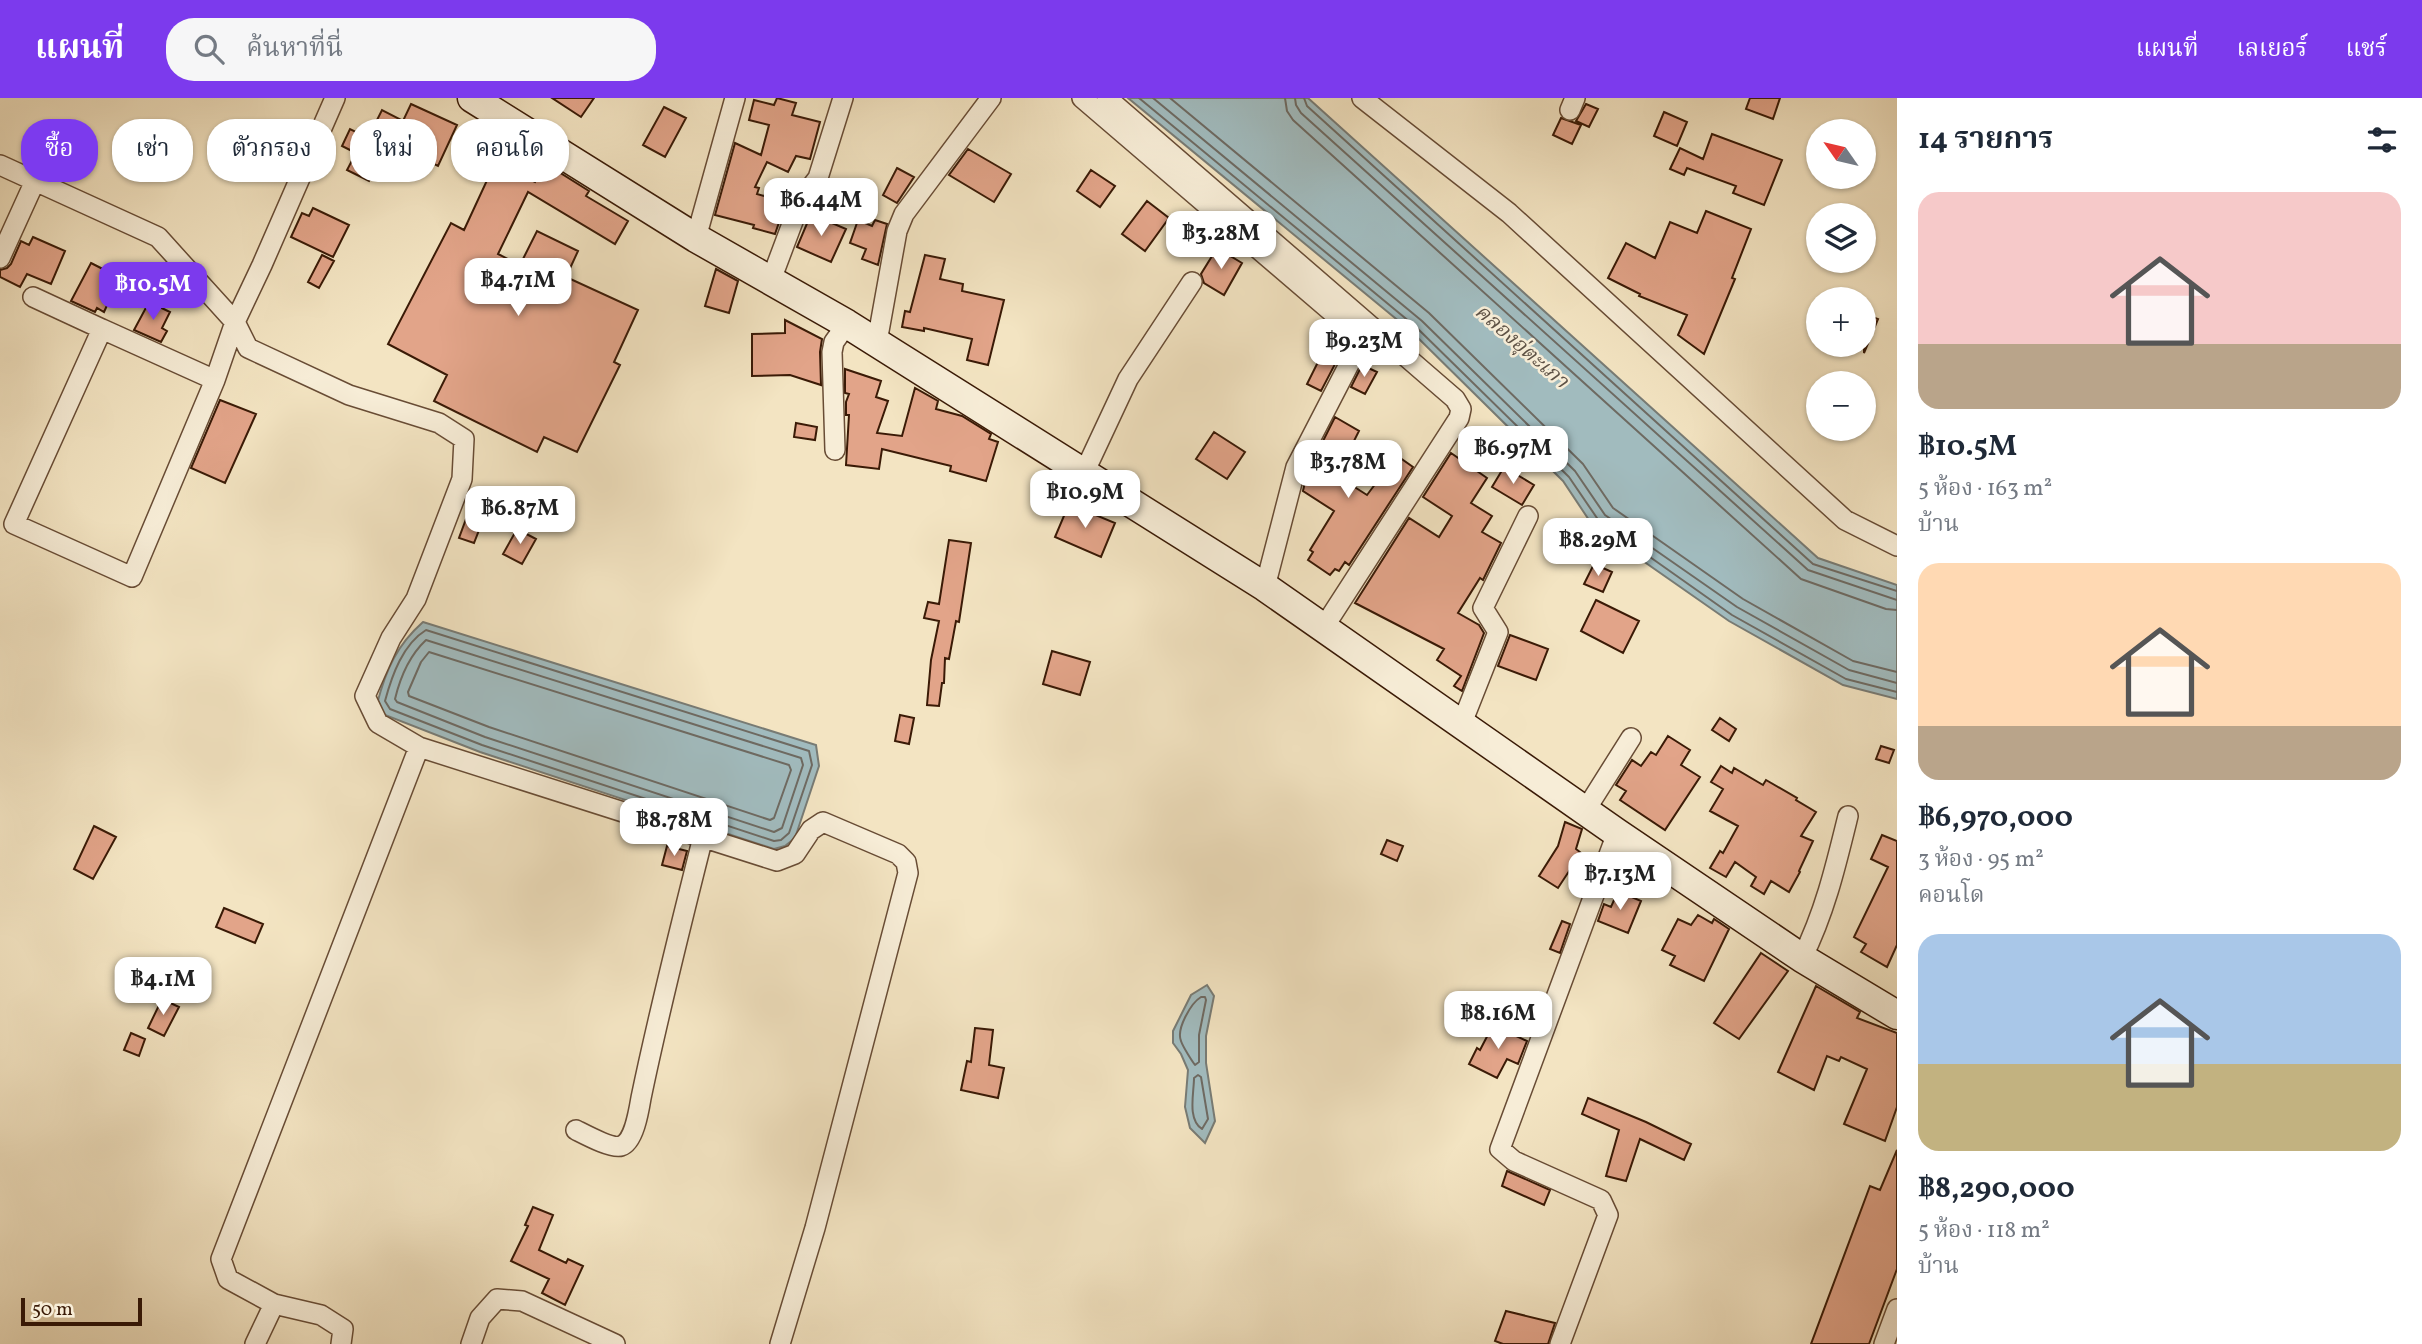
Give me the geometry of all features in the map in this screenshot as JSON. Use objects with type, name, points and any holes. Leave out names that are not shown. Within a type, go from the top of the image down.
[{"type":"street","points":[[102,329],[14,524],[132,578],[215,380],[235,322],[335,98]]},
{"type":"street","points":[[472,98],[696,237],[877,342],[1265,587],[1616,833],[1802,958],[1897,1015]]},
{"type":"street","points":[[696,237],[735,98]]},
{"type":"street","points":[[771,281],[801,200],[818,178],[843,98]]},
{"type":"street","points":[[877,342],[897,231],[904,214],[991,98]]},
{"type":"street","points":[[1082,98],[1354,331],[1357,338],[1357,347],[1296,467],[1265,587]]},
{"type":"street","points":[[1107,98],[1455,399],[1461,409],[1459,418],[1324,627]]},
{"type":"street","points":[[1362,98],[1510,213],[1845,520],[1897,546]]},
{"type":"street","points":[[0,165],[21,175]]},
{"type":"street","points":[[0,258],[34,182]]},
{"type":"street","points":[[36,182],[158,237],[235,322],[248,348],[349,395],[439,424],[464,439],[462,479],[416,599],[391,638],[365,696],[378,723],[419,747],[778,861],[795,854],[811,830],[823,822],[898,854],[906,862],[908,873],[815,1228],[780,1344]]},
{"type":"street","points":[[1084,473],[1128,379],[1192,282]]},
{"type":"street","points":[[33,297],[215,380]]},
{"type":"street","points":[[835,450],[832,352],[834,342],[847,324]]},
{"type":"street","points":[[1462,723],[1498,632],[1483,608],[1528,516]]},
{"type":"street","points":[[1585,811],[1631,738]]},
{"type":"street","points":[[341,1344],[343,1329],[321,1315],[274,1304],[228,1279],[221,1259],[419,747]]},
{"type":"street","points":[[1802,958],[1814,936],[1831,888],[1848,816]]},
{"type":"street","points":[[1560,1344],[1608,1215],[1601,1200],[1514,1161],[1500,1149],[1616,833]]},
{"type":"street","points":[[576,1130],[600,1141],[622,1146],[635,1127],[703,838]]},
{"type":"street","points":[[471,1344],[480,1318],[497,1299],[522,1301],[615,1344]]},
{"type":"street","points":[[256,1344],[274,1304]]},
{"type":"street","points":[[1884,1344],[1897,1309]]},
{"type":"water","name":"คลองอุ่ตะเภา","points":[[1128,98],[1308,98],[1818,558],[1897,585],[1897,699],[1843,685],[1729,621],[1593,526],[1563,481],[1412,332]]},
{"type":"water","points":[[423,622],[816,745],[819,766],[795,838],[785,846],[774,849],[480,752],[385,715],[377,704],[384,680],[399,649]]},
{"type":"water","points":[[1207,985],[1214,996],[1206,1036],[1206,1063],[1215,1121],[1205,1143],[1190,1128],[1185,1107],[1188,1070],[1173,1043],[1173,1031],[1191,995]]},
{"type":"building","points":[[552,98],[594,98],[581,117]]},
{"type":"building","points":[[777,98],[796,103],[792,115],[820,122],[810,159],[796,156],[788,172],[767,162],[755,187],[759,188],[757,194],[786,202],[775,234],[753,228],[754,225],[715,215],[735,143],[761,155],[769,125],[749,120],[754,100],[774,105]]},
{"type":"building","points":[[1750,98],[1780,98],[1773,119],[1746,109]]},
{"type":"building","points":[[411,104],[451,122],[451,138],[438,166],[437,119],[404,119]]},
{"type":"building","points":[[1586,104],[1598,109],[1589,127],[1576,121]]},
{"type":"building","points":[[664,107],[686,118],[665,157],[643,145]]},
{"type":"building","points":[[382,110],[399,119],[378,119]]},
{"type":"building","points":[[1664,112],[1687,122],[1677,146],[1654,136]]},
{"type":"building","points":[[1561,118],[1581,125],[1572,144],[1553,135]]},
{"type":"building","points":[[350,129],[350,150],[342,146]]},
{"type":"building","points":[[1712,134],[1782,160],[1764,205],[1733,193],[1736,186],[1687,168],[1684,175],[1670,169],[1680,148],[1703,159]]},
{"type":"building","points":[[968,149],[1011,174],[994,202],[949,175]]},
{"type":"building","points":[[897,168],[914,177],[897,203],[883,195]]},
{"type":"building","points":[[1091,170],[1115,186],[1100,207],[1077,191]]},
{"type":"building","points":[[569,178],[589,191],[586,196],[628,221],[615,244],[528,192],[498,254],[520,265],[537,231],[578,251],[566,277],[638,310],[614,362],[620,365],[577,452],[544,437],[537,452],[434,401],[447,375],[388,344],[451,223],[464,230],[486,182],[569,182]]},
{"type":"building","points":[[1147,201],[1169,218],[1145,251],[1122,234]]},
{"type":"building","points":[[313,208],[349,225],[333,257],[291,237],[302,213],[309,216]]},
{"type":"building","points":[[1706,211],[1751,229],[1732,278],[1735,279],[1704,354],[1678,335],[1687,315],[1639,296],[1640,294],[1608,278],[1626,243],[1655,258],[1670,222],[1697,233]]},
{"type":"building","points":[[811,214],[846,229],[831,262],[797,247]]},
{"type":"building","points":[[858,220],[872,226],[875,220],[887,224],[878,265],[862,259],[866,249],[850,243]]},
{"type":"building","points":[[33,237],[65,251],[51,284],[27,274],[20,287],[0,277],[0,270],[11,264],[21,241],[29,245]]},
{"type":"building","points":[[1217,248],[1242,263],[1224,295],[1204,283],[1201,274]]},
{"type":"building","points":[[322,255],[334,261],[319,288],[308,282]]},
{"type":"building","points":[[925,255],[945,259],[940,279],[963,284],[962,291],[1004,300],[988,365],[967,360],[972,339],[924,328],[924,331],[902,327],[905,311],[910,312]]},
{"type":"building","points":[[91,263],[146,291],[139,305],[113,292],[104,312],[97,308],[95,312],[71,301]]},
{"type":"building","points":[[716,269],[738,281],[729,313],[705,306]]},
{"type":"building","points":[[149,302],[170,312],[162,328],[167,331],[161,342],[134,330]]},
{"type":"building","points":[[785,320],[822,339],[821,385],[790,375],[752,376],[752,334],[785,333]]},
{"type":"building","points":[[1329,327],[1343,338],[1345,345],[1321,391],[1307,384],[1325,348],[1319,345]]},
{"type":"building","points":[[1362,365],[1377,372],[1365,394],[1351,387]]},
{"type":"building","points":[[845,369],[881,381],[876,397],[888,401],[877,433],[902,436],[915,388],[938,401],[936,409],[962,416],[991,434],[989,439],[998,442],[986,481],[950,471],[951,466],[882,449],[879,469],[846,465],[849,415],[846,415],[846,402],[849,394],[845,393]]},
{"type":"building","points":[[220,400],[256,414],[225,483],[191,468]]},
{"type":"building","points":[[1335,417],[1359,431],[1351,447],[1347,445],[1333,469],[1344,476],[1342,479],[1367,495],[1388,467],[1385,465],[1393,453],[1413,467],[1349,565],[1345,562],[1339,571],[1335,569],[1330,575],[1308,560],[1313,552],[1310,550],[1334,511],[1303,491],[1305,482],[1322,456],[1317,453]]},
{"type":"building","points":[[796,423],[817,427],[815,440],[794,437]]},
{"type":"building","points":[[1214,432],[1245,452],[1227,479],[1196,459]]},
{"type":"building","points":[[1451,453],[1487,478],[1471,503],[1492,516],[1482,532],[1501,543],[1483,580],[1480,578],[1458,613],[1479,625],[1484,633],[1462,691],[1454,686],[1461,676],[1437,660],[1444,649],[1355,603],[1409,518],[1439,537],[1452,516],[1423,497]]},
{"type":"building","points":[[1504,467],[1534,485],[1522,505],[1492,487]]},
{"type":"building","points":[[1069,504],[1115,523],[1101,557],[1055,537]]},
{"type":"building","points":[[466,519],[481,525],[474,543],[459,538]]},
{"type":"building","points":[[517,529],[536,539],[522,564],[503,554]]},
{"type":"building","points":[[949,540],[971,543],[959,622],[956,621],[949,659],[945,658],[944,683],[939,706],[927,705],[931,660],[939,621],[924,618],[928,602],[939,604]]},
{"type":"building","points":[[1594,564],[1612,572],[1603,592],[1584,584]]},
{"type":"building","points":[[1596,600],[1639,621],[1623,653],[1581,631]]},
{"type":"building","points":[[1510,635],[1548,649],[1536,680],[1498,666]]},
{"type":"building","points":[[1052,651],[1090,662],[1080,695],[1043,684]]},
{"type":"building","points":[[900,715],[914,718],[909,744],[895,741]]},
{"type":"building","points":[[1720,718],[1736,729],[1729,741],[1712,730]]},
{"type":"building","points":[[1668,736],[1690,750],[1681,765],[1700,777],[1665,830],[1620,800],[1626,791],[1616,785],[1632,760],[1641,766],[1651,752],[1656,755]]},
{"type":"building","points":[[1881,746],[1894,750],[1889,763],[1876,759]]},
{"type":"building","points":[[1721,766],[1732,773],[1734,768],[1763,785],[1766,780],[1816,812],[1801,836],[1813,841],[1789,892],[1771,881],[1764,894],[1751,886],[1756,877],[1735,862],[1726,877],[1710,868],[1720,851],[1723,853],[1738,826],[1710,811],[1723,789],[1711,782]]},
{"type":"building","points":[[1565,822],[1582,829],[1576,849],[1581,853],[1558,888],[1539,876],[1558,846]]},
{"type":"building","points":[[94,826],[116,837],[93,879],[74,869]]},
{"type":"building","points":[[1882,835],[1897,841],[1897,945],[1887,967],[1861,952],[1866,944],[1854,937],[1888,867],[1871,859]]},
{"type":"building","points":[[1387,840],[1403,846],[1397,861],[1381,854]]},
{"type":"building","points":[[667,846],[687,851],[682,870],[662,865]]},
{"type":"building","points":[[1618,891],[1641,901],[1628,933],[1598,921],[1604,904],[1611,907]]},
{"type":"building","points":[[224,908],[263,924],[255,943],[216,927]]},
{"type":"building","points":[[1698,915],[1712,923],[1714,919],[1729,929],[1704,981],[1670,965],[1675,956],[1662,950],[1678,919],[1691,925]]},
{"type":"building","points":[[1562,921],[1570,924],[1560,953],[1550,949]]},
{"type":"building","points":[[1761,953],[1788,971],[1739,1039],[1714,1023]]},
{"type":"building","points":[[1816,986],[1860,1012],[1857,1018],[1897,1033],[1897,1107],[1885,1141],[1844,1124],[1867,1069],[1841,1057],[1839,1061],[1827,1056],[1814,1090],[1778,1072]]},
{"type":"building","points":[[162,999],[179,1007],[164,1036],[148,1028]]},
{"type":"building","points":[[1493,1025],[1527,1041],[1518,1064],[1507,1059],[1497,1078],[1469,1064]]},
{"type":"building","points":[[975,1028],[993,1030],[989,1065],[1004,1068],[998,1098],[961,1090],[967,1061],[971,1062]]},
{"type":"building","points":[[131,1033],[145,1039],[139,1056],[124,1050]]},
{"type":"building","points":[[1588,1098],[1691,1144],[1684,1160],[1640,1139],[1626,1181],[1606,1176],[1619,1130],[1582,1114]]},
{"type":"building","points":[[1897,1150],[1897,1269],[1869,1344],[1811,1344],[1870,1186],[1880,1190]]},
{"type":"building","points":[[1507,1171],[1550,1190],[1544,1205],[1502,1186]]},
{"type":"building","points":[[533,1207],[553,1215],[539,1250],[566,1263],[568,1259],[583,1266],[565,1305],[542,1293],[549,1279],[511,1261],[528,1226],[525,1225]]},
{"type":"building","points":[[1506,1311],[1555,1323],[1548,1344],[1503,1344],[1495,1341]]}]
